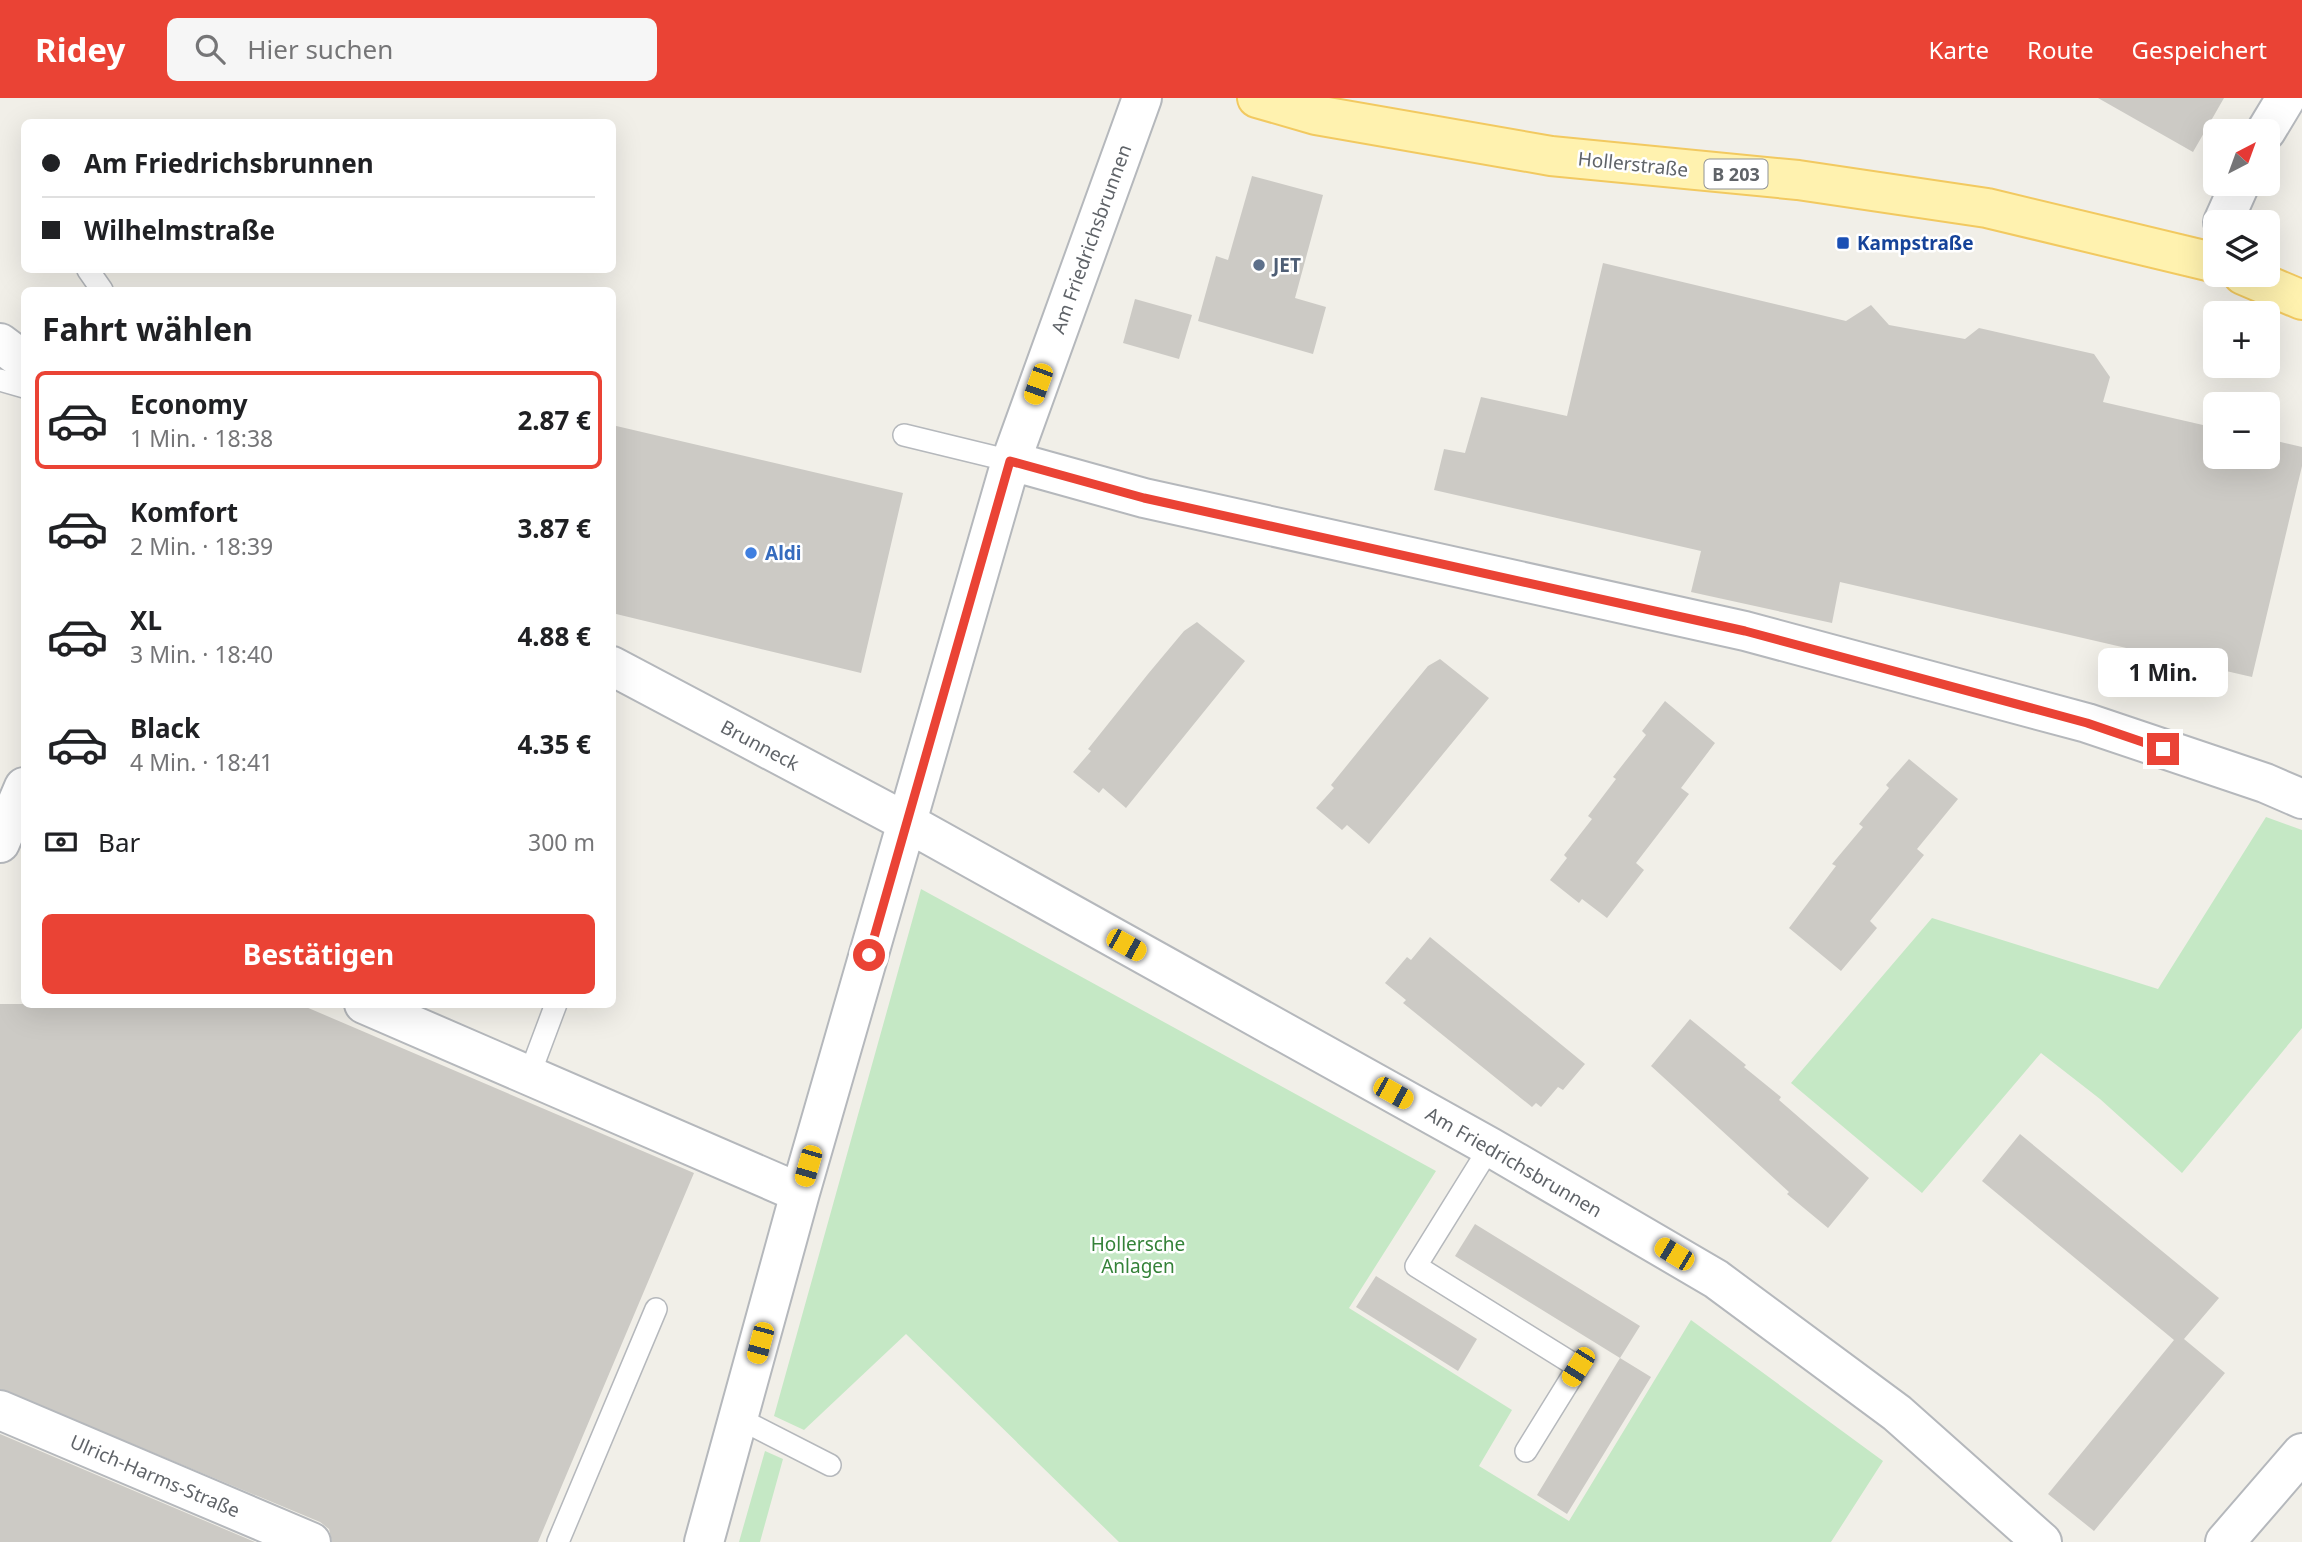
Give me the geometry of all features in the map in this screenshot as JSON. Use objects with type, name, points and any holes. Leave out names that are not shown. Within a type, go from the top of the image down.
[{"type":"main road","name":"Hollerstraße","points":[[1257,98],[1316,115],[1551,156],[1798,180],[1987,208],[2203,258]]},
{"type":"main road","name":"Hollerstraße","points":[[2274,287],[2302,300]]},
{"type":"street","name":"Am Friedrichsbrunnen","points":[[704,1542],[800,1193],[1010,461],[1142,98]]},
{"type":"street","points":[[2273,119],[2286,98]]},
{"type":"street","points":[[0,343],[21,359]]},
{"type":"street","points":[[1010,461],[1144,498],[1745,631],[2087,723],[2265,783],[2302,799]]},
{"type":"street","name":"Brunneck","points":[[616,668],[908,823]]},
{"type":"street","points":[[21,795],[0,845],[21,856]]},
{"type":"street","name":"Am Friedrichsbrunnen","points":[[908,823],[1490,1147],[1716,1279],[1896,1413],[2042,1542]]},
{"type":"street","points":[[373,1008],[800,1193]]},
{"type":"street","name":"Ulrich-Harms-Straße","points":[[0,1410],[311,1542]]},
{"type":"street","points":[[2225,1542],[2302,1453]]},
{"type":"lane","points":[[0,380],[21,386]]},
{"type":"lane","points":[[904,435],[1010,461]]},
{"type":"lane","points":[[529,1076],[554,1008]]},
{"type":"lane","points":[[1490,1147],[1416,1266],[1578,1367],[1526,1451]]},
{"type":"lane","points":[[558,1542],[656,1309]]},
{"type":"lane","points":[[740,1419],[830,1465]]},
{"type":"green space","points":[[2266,817],[2302,830],[2302,1028],[2182,1173],[2100,1099],[2041,1053],[1922,1193],[1791,1083],[1932,918],[2158,989]]},
{"type":"green space","name":"Hollersche Anlagen","points":[[921,889],[1436,1171],[1349,1308],[1512,1410],[1479,1466],[1569,1521],[1691,1320],[1883,1461],[1831,1542],[1119,1542],[906,1334],[804,1430],[774,1416]]},
{"type":"green space","points":[[765,1451],[783,1459],[760,1542],[739,1542]]},
{"type":"building","points":[[2098,98],[2224,98],[2212,119],[2203,119],[2203,135],[2193,152]]},
{"type":"building","name":"JET","points":[[1252,176],[1323,195],[1295,298],[1326,307],[1313,354],[1198,321],[1216,256],[1228,260]]},
{"type":"building","points":[[1603,263],[1846,321],[1871,305],[1889,325],[1965,339],[1979,328],[2094,354],[2110,377],[2103,402],[2203,425],[2203,469],[2280,469],[2280,442],[2302,447],[2302,466],[2252,677],[1840,582],[1832,623],[1691,592],[1701,551],[1434,490],[1444,449],[1465,453],[1481,397],[1567,416]]},
{"type":"building","points":[[1135,299],[1192,315],[1179,359],[1123,343]]},
{"type":"building","name":"Aldi","points":[[616,426],[903,493],[861,673],[616,614]]},
{"type":"building","points":[[1197,622],[1245,661],[1126,808],[1103,788],[1099,793],[1073,772],[1148,674],[1184,631]]},
{"type":"building","points":[[1440,659],[1489,698],[1369,844],[1347,825],[1342,830],[1316,808],[1334,788],[1331,785],[1428,666]]},
{"type":"building","points":[[1665,701],[1715,743],[1681,788],[1689,794],[1636,863],[1644,870],[1607,918],[1582,899],[1579,903],[1550,880],[1567,858],[1564,855],[1592,819],[1588,816],[1616,779],[1613,777],[1646,735],[1642,731]]},
{"type":"building","points":[[1909,759],[1958,799],[1917,849],[1924,855],[1870,921],[1877,928],[1841,971],[1789,928],[1836,866],[1832,864],[1863,827],[1859,824],[1889,788],[1886,785]]},
{"type":"building","points":[[1430,937],[1585,1064],[1563,1090],[1558,1087],[1541,1107],[1536,1103],[1532,1107],[1403,1003],[1406,1000],[1385,983],[1407,957],[1411,960]]},
{"type":"building","points":[[0,1004],[21,1004],[21,1008],[308,1008],[694,1173],[538,1542],[332,1542],[329,1529],[320,1522],[0,1389]]},
{"type":"building","points":[[1690,1019],[1746,1065],[1744,1067],[1781,1097],[1779,1100],[1869,1178],[1828,1228],[1787,1194],[1789,1192],[1651,1066]]},
{"type":"building","points":[[2020,1134],[2219,1298],[2184,1339],[2225,1373],[2094,1531],[2048,1494],[2174,1340],[1982,1181]]},
{"type":"building","points":[[1475,1224],[1640,1326],[1620,1358],[1455,1256]]},
{"type":"building","points":[[1376,1276],[1477,1339],[1458,1371],[1356,1307]]},
{"type":"building","points":[[1620,1358],[1651,1377],[1567,1514],[1537,1495]]},
{"type":"building","points":[[0,1434],[255,1542],[0,1542]]},
{"type":"place","name":"Kampstraße","points":[[1843,243]]},
{"type":"place","name":"JET","points":[[1259,265]]},
{"type":"place","name":"Aldi","points":[[751,553]]},
{"type":"route","points":[[869,955],[1010,461],[1144,498],[1745,631],[2087,723],[2163,749]]}]
